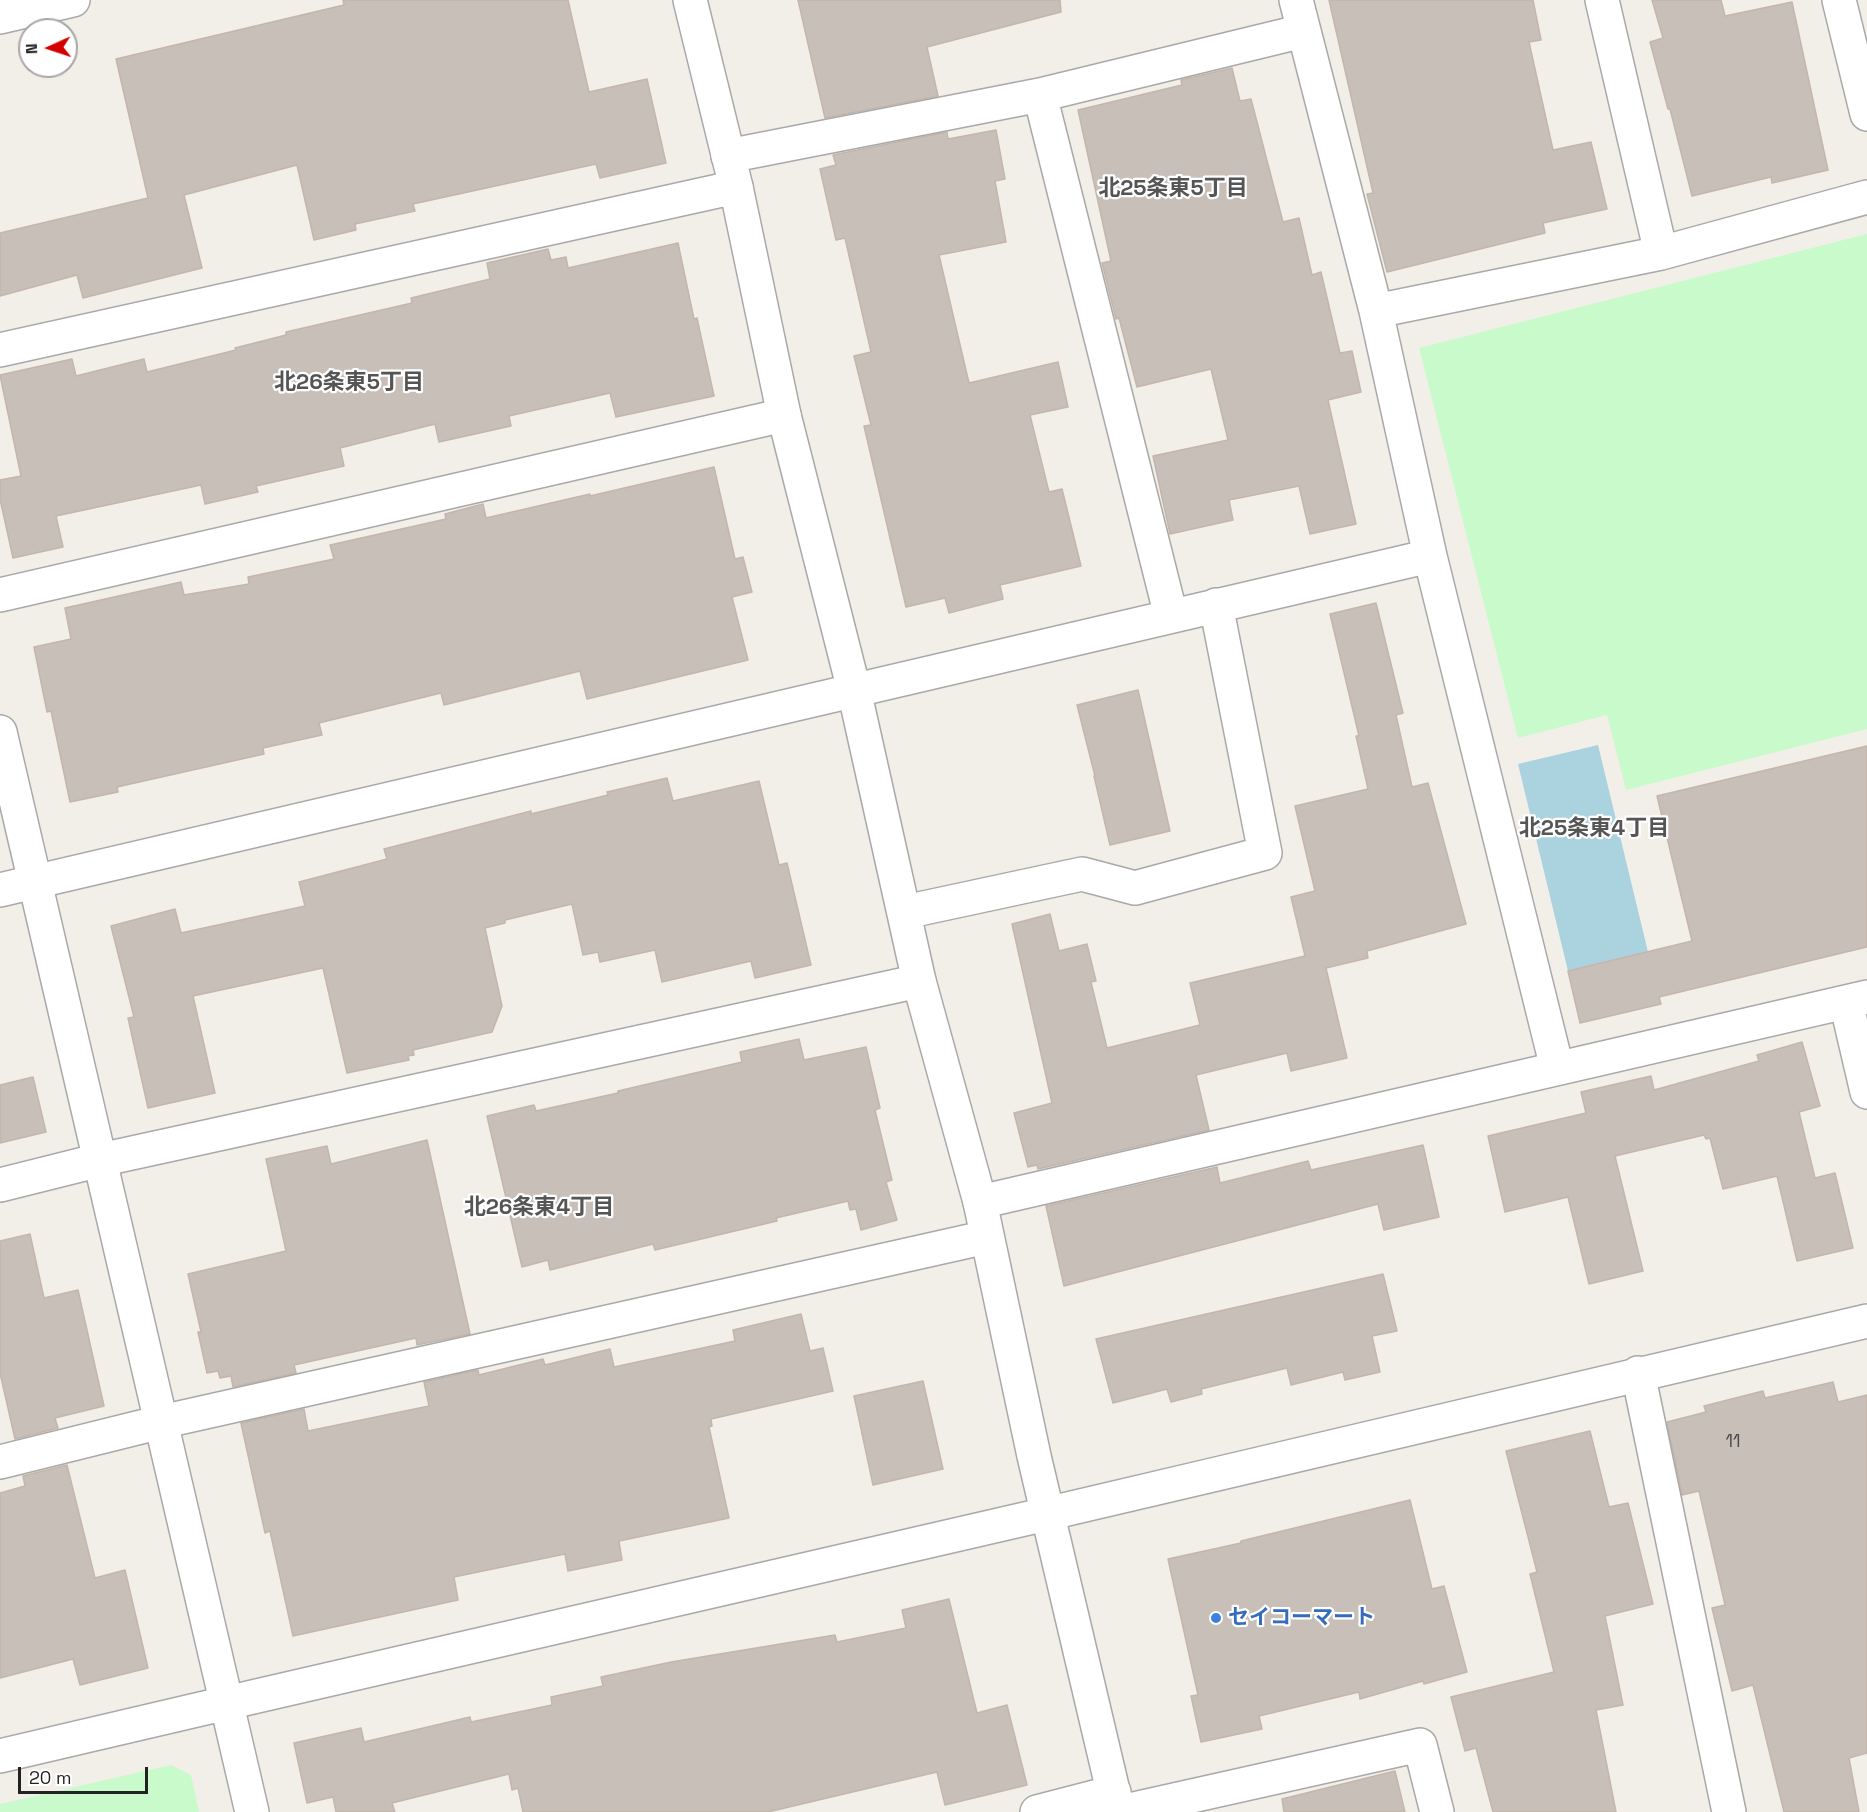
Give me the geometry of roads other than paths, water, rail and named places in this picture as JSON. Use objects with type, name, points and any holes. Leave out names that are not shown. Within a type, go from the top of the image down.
[{"type":"street","points":[[0,17],[73,0]]},
{"type":"street","points":[[690,0],[732,172],[784,415],[854,690],[919,981],[980,1202],[1048,1514],[1117,1805]]},
{"type":"street","points":[[1602,0],[1661,253]]},
{"type":"street","points":[[1839,0],[1867,114]]},
{"type":"street","points":[[0,350],[1040,95],[1300,16],[1376,311],[1430,556],[1557,1068]]},
{"type":"street","points":[[1040,95],[1171,616]]},
{"type":"street","points":[[1376,311],[1661,253],[1867,197]]},
{"type":"street","points":[[0,595],[784,415]]},
{"type":"street","points":[[0,890],[1430,556]]},
{"type":"street","points":[[905,912],[1082,874],[1135,888],[1265,853],[1216,605]]},
{"type":"street","points":[[0,732],[252,1812]]},
{"type":"street","points":[[0,1185],[100,1160],[919,981]]},
{"type":"street","points":[[980,1202],[1856,999],[1867,1092]]},
{"type":"street","points":[[0,1462],[161,1422],[987,1237]]},
{"type":"street","points":[[0,1756],[1048,1514],[1638,1373],[1867,1321]]},
{"type":"street","points":[[1638,1373],[1729,1812]]},
{"type":"street","points":[[1037,1812],[1117,1805],[1420,1745],[1437,1812]]},
{"type":"water","points":[[1598,745],[1648,952],[1568,971],[1518,764]]},
{"type":"place","name":"セイコーマート","points":[[1216,1618]]},
{"type":"district","name":"北25条東5丁目","points":[[1173,189]]},
{"type":"district","name":"北26条東5丁目","points":[[349,383]]},
{"type":"district","name":"北25条東4丁目","points":[[1594,829]]},
{"type":"district","name":"北26条東4丁目","points":[[539,1208]]}]
